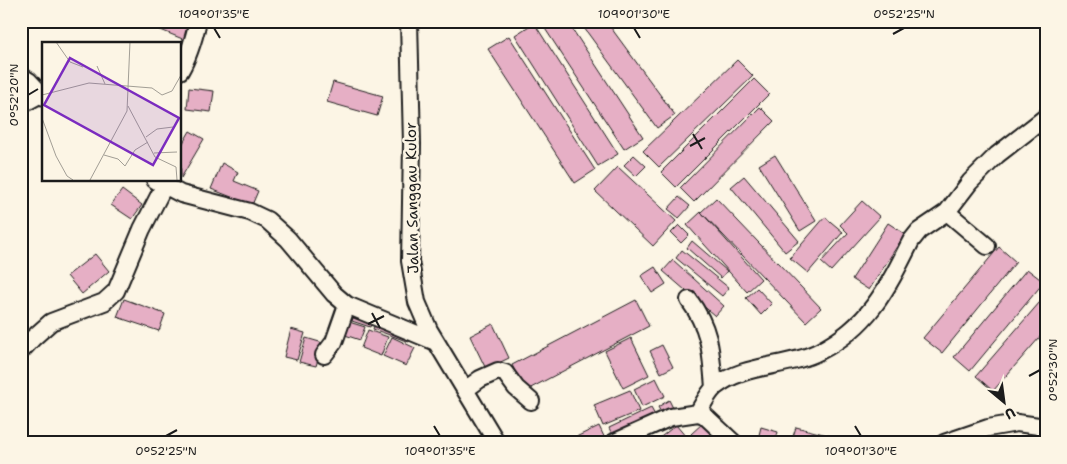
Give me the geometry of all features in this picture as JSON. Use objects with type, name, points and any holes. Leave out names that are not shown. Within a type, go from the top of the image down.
[{"type":"street","points":[[181,69],[194,37],[198,21]]},
{"type":"street","name":"Jalan Sanggau Kulor","points":[[409,21],[412,144],[410,262],[417,302],[429,330],[497,443]]},
{"type":"street","points":[[21,76],[42,96],[21,105]]},
{"type":"street","points":[[698,413],[714,388],[726,380],[743,373],[801,360],[820,351],[850,332],[873,309],[911,241],[919,231],[947,212],[970,182],[997,155],[1046,116]]},
{"type":"street","points":[[21,351],[51,322],[104,302],[116,291],[159,183],[181,194],[250,212],[267,220],[288,239],[334,294],[347,305],[436,342]]},
{"type":"street","points":[[947,212],[987,246]]},
{"type":"street","points":[[689,300],[699,313],[709,336],[714,388]]},
{"type":"street","points":[[324,355],[334,342],[347,305]]},
{"type":"street","points":[[465,390],[480,378],[498,371],[505,373],[516,388],[531,401]]},
{"type":"street","points":[[613,443],[671,417],[698,413],[734,443]]},
{"type":"street","points":[[944,443],[988,428],[1017,423],[1046,427]]},
{"type":"building","points":[[139,21],[193,21],[185,40]]},
{"type":"building","points":[[540,21],[567,21],[643,137],[624,149]]},
{"type":"building","points":[[579,21],[606,21],[675,115],[657,128]]},
{"type":"building","points":[[534,23],[618,154],[598,166],[515,35]]},
{"type":"building","points":[[509,36],[595,170],[575,183],[488,49]]},
{"type":"building","points":[[737,60],[753,76],[659,167],[643,151]]},
{"type":"building","points":[[754,79],[769,94],[676,187],[661,172]]},
{"type":"building","points":[[333,82],[383,96],[377,116],[327,102]]},
{"type":"building","points":[[189,88],[214,91],[211,112],[187,109]]},
{"type":"building","points":[[760,107],[774,121],[694,202],[680,188]]},
{"type":"building","points":[[190,131],[204,139],[181,178],[181,146]]},
{"type":"building","points":[[634,155],[646,166],[636,176],[624,165]]},
{"type":"building","points":[[775,155],[816,221],[800,231],[759,165]]},
{"type":"building","points":[[222,163],[238,172],[234,181],[258,191],[252,205],[211,189]]},
{"type":"building","points":[[618,167],[676,221],[653,246],[595,191]]},
{"type":"building","points":[[744,176],[799,241],[785,252],[731,187]]},
{"type":"building","points":[[122,190],[142,205],[132,219],[111,205]]},
{"type":"building","points":[[679,197],[690,206],[679,218],[668,209]]},
{"type":"building","points":[[716,198],[821,308],[806,322],[701,212]]},
{"type":"building","points":[[862,201],[880,217],[831,271],[821,262],[848,233],[840,225]]},
{"type":"building","points":[[701,212],[761,279],[747,292],[687,225]]},
{"type":"building","points":[[825,217],[843,232],[808,273],[790,258]]},
{"type":"building","points":[[888,223],[905,234],[869,290],[852,279]]},
{"type":"building","points":[[679,225],[689,235],[681,243],[671,233]]},
{"type":"building","points":[[692,241],[727,271],[721,278],[687,248]]},
{"type":"building","points":[[999,247],[1016,262],[942,353],[923,338]]},
{"type":"building","points":[[682,250],[729,288],[722,296],[676,258]]},
{"type":"building","points":[[95,254],[109,271],[82,294],[67,276]]},
{"type":"building","points":[[673,260],[724,306],[715,316],[663,271]]},
{"type":"building","points":[[655,267],[666,284],[652,293],[641,276]]},
{"type":"building","points":[[1027,269],[1044,282],[970,371],[954,357]]},
{"type":"building","points":[[757,288],[772,304],[761,315],[746,298]]},
{"type":"building","points":[[1046,295],[1046,330],[993,391],[976,376]]},
{"type":"building","points":[[124,299],[165,314],[159,331],[117,317]]},
{"type":"building","points":[[636,300],[649,326],[525,391],[512,365]]},
{"type":"building","points":[[354,315],[372,321],[370,327],[352,321]]},
{"type":"building","points":[[349,322],[365,327],[360,340],[345,335]]},
{"type":"building","points":[[376,322],[412,335],[409,342],[373,329]]},
{"type":"building","points":[[493,324],[509,358],[486,369],[470,336]]},
{"type":"building","points":[[291,329],[305,333],[297,360],[284,357]]},
{"type":"building","points":[[368,330],[388,337],[381,356],[361,348]]},
{"type":"building","points":[[392,337],[415,348],[406,366],[383,356]]},
{"type":"building","points":[[306,338],[323,343],[316,366],[299,362]]},
{"type":"building","points":[[631,338],[649,375],[623,388],[605,351]]},
{"type":"building","points":[[662,345],[673,367],[661,373],[650,351]]},
{"type":"building","points":[[656,378],[665,396],[642,407],[634,389]]},
{"type":"building","points":[[630,390],[639,411],[603,426],[594,405]]},
{"type":"building","points":[[669,400],[674,410],[663,416],[658,407]]},
{"type":"building","points":[[651,408],[657,419],[615,440],[609,428]]},
{"type":"building","points":[[703,423],[720,443],[699,443],[691,434]]},
{"type":"building","points":[[676,425],[691,443],[658,443],[657,440]]},
{"type":"building","points":[[599,426],[607,443],[577,443],[574,438]]},
{"type":"building","points":[[761,427],[778,432],[775,443],[757,443]]},
{"type":"building","points":[[796,427],[835,437],[833,443],[791,443]]},
{"type":"building","points":[[456,437],[457,443],[434,443]]},
{"type":"building","points":[[569,437],[572,443],[557,443]]}]
